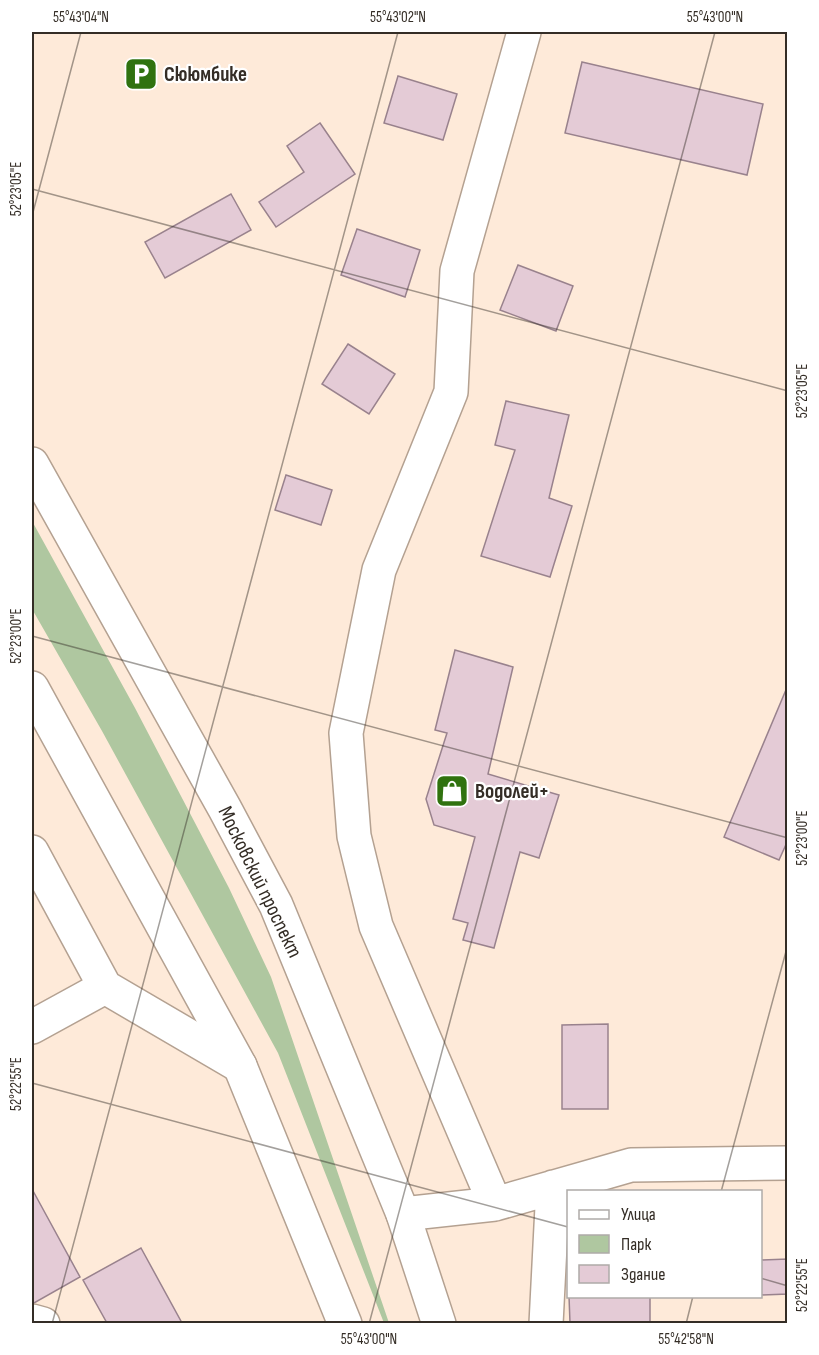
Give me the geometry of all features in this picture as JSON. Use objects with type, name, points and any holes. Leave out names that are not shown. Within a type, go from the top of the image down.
[{"type":"street","points":[[495,1204],[376,926],[354,836],[346,733],[379,570],[451,392],[457,271],[524,32]]},
{"type":"street","name":"Московский проспект","points":[[32,464],[225,809],[276,905],[404,1215],[440,1323]]},
{"type":"street","points":[[32,688],[240,1066],[345,1323]]},
{"type":"street","points":[[32,852],[105,987],[240,1066]]},
{"type":"street","points":[[32,1026],[105,987]]},
{"type":"street","points":[[404,1215],[495,1204],[631,1165],[788,1163]]},
{"type":"street","points":[[546,1323],[553,1187]]},
{"type":"street","points":[[32,1321],[43,1323]]},
{"type":"green space","points":[[32,521],[135,708],[229,888],[271,977],[389,1323],[384,1323],[278,1053],[102,731],[32,609]]},
{"type":"building","points":[[582,62],[763,104],[747,175],[565,133]]},
{"type":"building","points":[[398,76],[457,94],[443,140],[384,123]]},
{"type":"building","points":[[320,123],[355,174],[276,227],[259,202],[304,172],[287,146]]},
{"type":"building","points":[[231,194],[251,230],[165,278],[145,242]]},
{"type":"building","points":[[357,229],[420,250],[405,297],[341,275]]},
{"type":"building","points":[[518,265],[573,286],[556,331],[500,310]]},
{"type":"building","points":[[348,344],[395,374],[369,414],[322,384]]},
{"type":"building","points":[[506,401],[569,415],[549,498],[572,506],[550,577],[481,556],[515,450],[495,445]]},
{"type":"building","points":[[286,475],[332,490],[321,525],[275,510]]},
{"type":"building","points":[[455,650],[513,667],[488,774],[559,795],[539,858],[520,852],[494,948],[463,940],[468,923],[453,919],[475,837],[434,825],[426,799],[447,733],[435,730]]},
{"type":"building","points":[[788,685],[788,840],[779,860],[724,837]]},
{"type":"building","points":[[608,1024],[608,1109],[562,1109],[562,1025]]},
{"type":"building","points":[[32,1189],[80,1277],[34,1303],[32,1303]]},
{"type":"building","points":[[141,1248],[182,1323],[107,1323],[83,1280]]},
{"type":"building","points":[[788,1259],[788,1294],[762,1295],[762,1260]]},
{"type":"building","points":[[569,1298],[650,1298],[650,1323],[570,1323]]},
{"type":"place","name":"Сююмбике","points":[[141,74]]},
{"type":"place","name":"Водолей+","points":[[452,791]]}]
